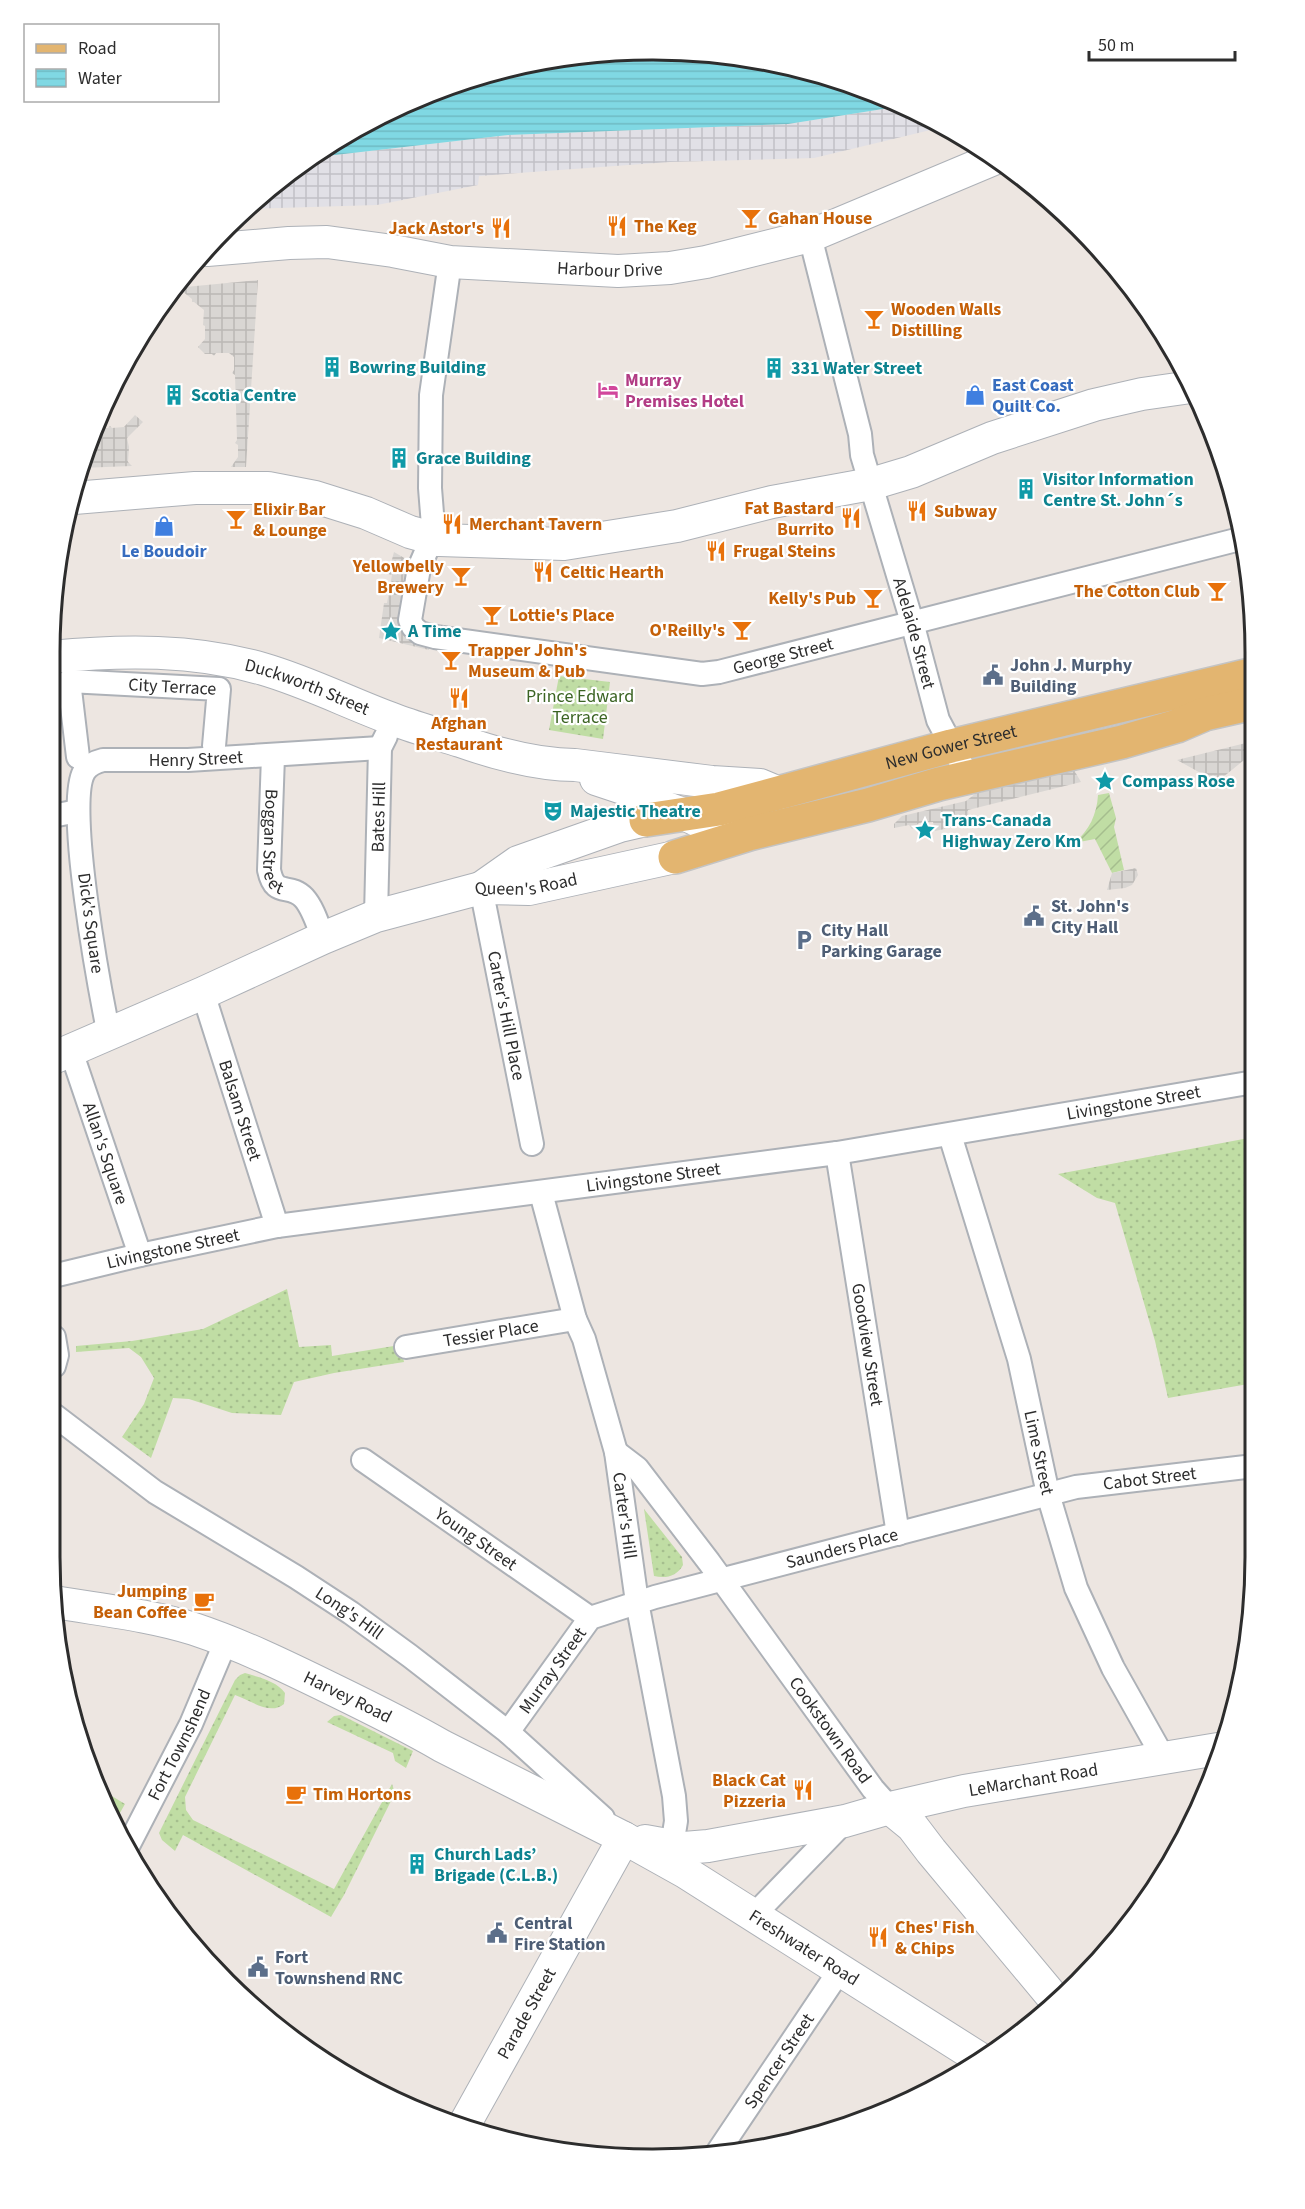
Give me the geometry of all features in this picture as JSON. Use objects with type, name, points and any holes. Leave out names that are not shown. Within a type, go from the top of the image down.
[{"type":"main road","name":"Harbour Drive","points":[[220,249],[327,242],[382,249],[450,262],[618,271],[647,270],[706,262],[810,236],[985,162]]},
{"type":"main road","points":[[80,497],[195,488],[268,488],[315,497],[432,538],[455,541],[564,543],[677,526],[772,502],[871,484],[911,472],[992,438],[1094,405],[1142,394],[1183,388]]},
{"type":"main road","name":"Duckworth Street","points":[[60,669],[144,652],[207,656],[234,661],[317,688],[393,720],[494,753],[554,765],[579,775],[604,781],[705,824],[723,830],[749,834]]},
{"type":"main road","name":"New Gower Street","points":[[646,820],[719,809],[951,746],[1245,676]]},
{"type":"main road","name":"New Gower Street","points":[[675,857],[749,834],[1122,742],[1177,726],[1205,714],[1245,705]]},
{"type":"main road","name":"Duckworth Street","points":[[554,765],[575,765],[712,782],[760,785],[779,793]]},
{"type":"main road","name":"Queen's Road","points":[[481,888],[518,862],[620,826],[646,820]]},
{"type":"main road","name":"Queen's Road","points":[[481,888],[529,889],[675,857]]},
{"type":"main road","points":[[62,1054],[376,916],[481,888]]},
{"type":"main road","name":"Harvey Road","points":[[62,1603],[142,1617],[191,1629],[226,1641],[278,1663],[413,1729],[460,1756],[624,1838]]},
{"type":"main road","name":"LeMarchant Road","points":[[624,1838],[684,1848],[708,1846],[845,1821],[963,1791],[1163,1757],[1210,1756]]},
{"type":"main road","name":"Cookstown Road","points":[[890,1808],[912,1826],[1051,1995]]},
{"type":"main road","name":"Freshwater Road","points":[[624,1838],[685,1872],[973,2055]]},
{"type":"main road","name":"Parade Street","points":[[468,2120],[624,1838]]},
{"type":"street","name":"Adelaide Street","points":[[810,236],[871,484],[938,720],[969,778]]},
{"type":"street","points":[[432,538],[430,395],[450,262]]},
{"type":"street","name":"George Street","points":[[432,538],[419,568],[410,620],[413,627],[420,633],[435,637],[702,674],[719,672],[1235,540]]},
{"type":"street","points":[[60,669],[78,757]]},
{"type":"street","name":"City Terrace","points":[[60,669],[219,689],[214,746]]},
{"type":"street","name":"Bates Hill","points":[[376,916],[380,748],[393,720]]},
{"type":"street","name":"Henry Street","points":[[78,811],[84,772],[93,763],[103,760],[188,760],[380,748]]},
{"type":"street","name":"Boggan Street","points":[[273,756],[269,870],[271,880],[282,890],[296,892],[304,898],[323,938]]},
{"type":"street","points":[[60,814],[78,811]]},
{"type":"street","name":"Dick's Square","points":[[78,811],[84,876],[109,1035]]},
{"type":"street","name":"Carter's Hill Place","points":[[481,888],[532,1144]]},
{"type":"street","name":"Balsam Street","points":[[203,993],[277,1226]]},
{"type":"street","name":"Allan's Square","points":[[62,1054],[140,1255]]},
{"type":"street","name":"Livingstone Street","points":[[60,1274],[277,1226],[837,1153],[1245,1084]]},
{"type":"street","name":"Lime Street","points":[[950,1135],[1018,1359],[1048,1494],[1076,1588],[1093,1628],[1163,1757]]},
{"type":"street","name":"Goodview Street","points":[[837,1153],[898,1534]]},
{"type":"street","name":"Carter's Hill","points":[[541,1193],[575,1319],[584,1339],[616,1452],[637,1602],[671,1774],[676,1821],[672,1846]]},
{"type":"street","name":"Tessier Place","points":[[406,1347],[575,1319]]},
{"type":"street","name":"Long's Hill","points":[[60,1419],[173,1504],[351,1612],[508,1732],[624,1838]]},
{"type":"street","name":"Cookstown Road","points":[[616,1452],[637,1468],[873,1789],[890,1808]]},
{"type":"street","name":"Young Street","points":[[363,1460],[590,1618]]},
{"type":"street","name":"Cabot Street","points":[[1048,1494],[1076,1487],[1245,1467]]},
{"type":"street","name":"Saunders Place","points":[[637,1602],[1048,1494]]},
{"type":"street","name":"Murray Street","points":[[508,1732],[590,1618],[637,1602]]},
{"type":"street","name":"Fort Townshend","points":[[132,1839],[191,1724],[226,1641]]},
{"type":"street","name":"LeMarchant Road","points":[[753,1916],[845,1821]]},
{"type":"street","name":"Spencer Street","points":[[723,2145],[840,1970]]},
{"type":"shaded area","points":[[887,108],[932,130],[814,158],[670,162],[479,176],[478,185],[377,205],[260,209],[292,182],[330,156],[508,135],[788,124]]},
{"type":"shaded area","points":[[258,280],[246,467],[231,467],[238,457],[238,445],[235,443],[237,440],[235,375],[232,373],[234,357],[229,353],[216,353],[214,356],[205,354],[198,347],[205,339],[204,310],[192,302],[192,299],[182,291],[186,287]]},
{"type":"shaded area","points":[[135,415],[143,422],[127,438],[128,462],[132,466],[89,468],[104,428],[124,427]]},
{"type":"shaded area","points":[[394,552],[406,559],[408,565],[399,616],[430,646],[429,650],[379,638],[384,603],[387,603],[392,575],[388,574]]},
{"type":"shaded area","points":[[1245,743],[1245,759],[1217,782],[1177,760]]},
{"type":"shaded area","points":[[1074,770],[1081,782],[968,810],[969,824],[935,831],[933,822],[919,823],[912,829],[909,825],[894,828],[894,824],[902,816],[966,801],[980,790]]},
{"type":"shaded area","points":[[1136,868],[1138,875],[1132,885],[1107,890],[1112,873]]},
{"type":"green space","name":"Prince Edward Terrace","points":[[559,676],[610,682],[603,739],[549,730]]},
{"type":"green space","points":[[1109,793],[1116,818],[1114,827],[1124,870],[1112,873],[1095,839],[1074,843],[1091,822],[1098,795]]},
{"type":"green space","points":[[1245,1139],[1245,1385],[1168,1398],[1155,1341],[1115,1203],[1097,1198],[1058,1174]]},
{"type":"green space","points":[[287,1289],[299,1347],[331,1345],[332,1356],[400,1345],[404,1362],[294,1382],[281,1415],[232,1413],[189,1399],[173,1398],[151,1458],[122,1437],[144,1404],[154,1378],[141,1357],[129,1348],[76,1352],[76,1346],[132,1341],[203,1329]]},
{"type":"green space","points":[[644,1509],[682,1557],[683,1565],[671,1576],[654,1576]]},
{"type":"green space","points":[[245,1673],[277,1685],[285,1693],[284,1704],[266,1708],[235,1695],[185,1797],[186,1810],[193,1820],[334,1889],[392,1784],[395,1793],[331,1917],[183,1835],[175,1851],[162,1840],[159,1833],[235,1680]]},
{"type":"green space","points":[[341,1715],[413,1751],[406,1768],[395,1761],[393,1753],[327,1722],[334,1716]]},
{"type":"green space","points":[[110,1795],[125,1804],[119,1814]]},
{"type":"water","points":[[614,61],[691,61],[768,71],[843,91],[887,108],[788,124],[508,135],[330,156],[390,121],[462,91],[537,71]]},
{"type":"place","name":"Gahan House","points":[[751,218]]},
{"type":"place","name":"The Keg","points":[[617,226]]},
{"type":"place","name":"Jack Astor's","points":[[501,228]]},
{"type":"place","name":"Wooden Walls Distilling","points":[[874,319]]},
{"type":"place","name":"Bowring Building","points":[[332,367]]},
{"type":"place","name":"331 Water Street","points":[[774,368]]},
{"type":"place","name":"Murray Premises Hotel","points":[[608,390]]},
{"type":"place","name":"Scotia Centre","points":[[174,395]]},
{"type":"place","name":"East Coast Quilt Co.","points":[[975,395]]},
{"type":"place","name":"Grace Building","points":[[399,458]]},
{"type":"place","name":"Visitor Information Centre St. John´s","points":[[1026,489]]},
{"type":"place","name":"Subway","points":[[917,511]]},
{"type":"place","name":"Fat Bastard Burrito","points":[[851,518]]},
{"type":"place","name":"Elixir Bar & Lounge","points":[[236,519]]},
{"type":"place","name":"Merchant Tavern","points":[[452,524]]},
{"type":"place","name":"Le Boudoir","points":[[164,526]]},
{"type":"place","name":"Frugal Steins","points":[[716,551]]},
{"type":"place","name":"Celtic Hearth","points":[[543,572]]},
{"type":"place","name":"Yellowbelly Brewery","points":[[461,576]]},
{"type":"place","name":"The Cotton Club","points":[[1217,591]]},
{"type":"place","name":"Kelly's Pub","points":[[873,598]]},
{"type":"place","name":"Lottie's Place","points":[[492,615]]},
{"type":"place","name":"O'Reilly's","points":[[742,630]]},
{"type":"place","name":"A Time","points":[[391,631]]},
{"type":"place","name":"Trapper John's Museum & Pub","points":[[451,660]]},
{"type":"place","name":"John J. Murphy Building","points":[[993,675]]},
{"type":"place","name":"Afghan Restaurant","points":[[459,698]]},
{"type":"place","name":"Compass Rose","points":[[1105,781]]},
{"type":"place","name":"Majestic Theatre","points":[[553,811]]},
{"type":"place","name":"Trans-Canada Highway Zero Km","points":[[925,830]]},
{"type":"place","name":"St. John's City Hall","points":[[1034,916]]},
{"type":"place","name":"City Hall Parking Garage","points":[[804,940]]},
{"type":"place","name":"Jumping Bean Coffee","points":[[204,1601]]},
{"type":"place","name":"Black Cat Pizzeria","points":[[803,1790]]},
{"type":"place","name":"Tim Hortons","points":[[296,1794]]},
{"type":"place","name":"Church Lads’ Brigade (C.L.B.)","points":[[417,1864]]},
{"type":"place","name":"Central Fire Station","points":[[497,1933]]},
{"type":"place","name":"Ches' Fish & Chips","points":[[878,1937]]},
{"type":"place","name":"Fort Townshend RNC","points":[[258,1967]]}]
